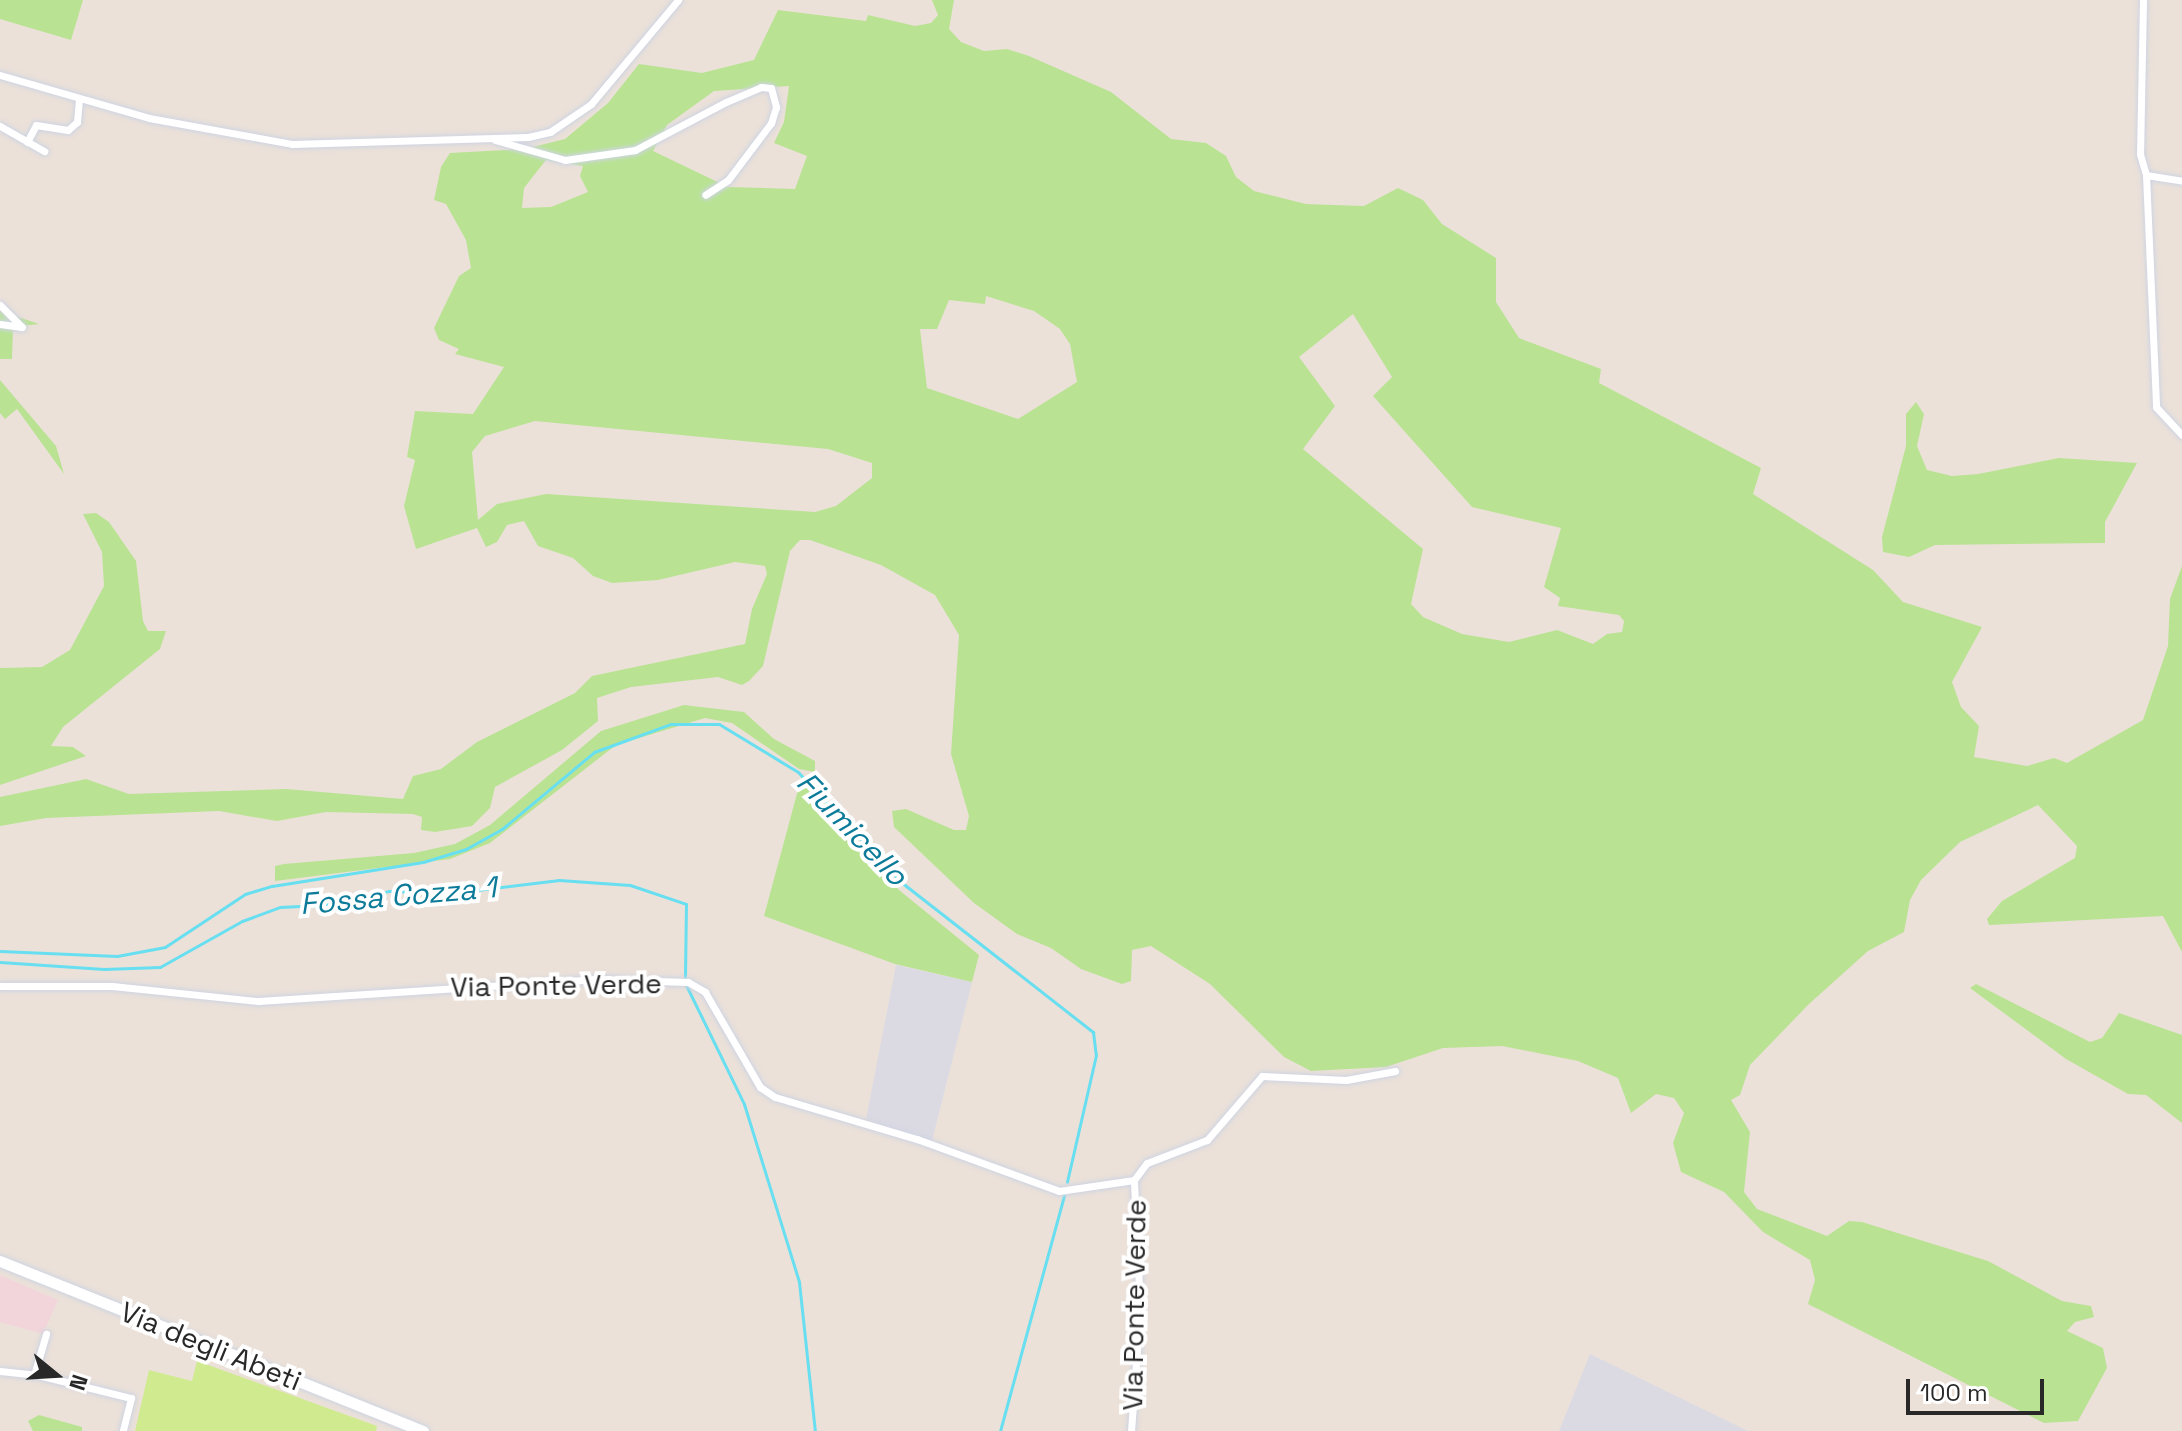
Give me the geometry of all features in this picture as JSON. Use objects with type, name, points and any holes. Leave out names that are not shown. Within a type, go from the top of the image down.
[{"type":"street","points":[[0,75],[149,118],[292,144],[493,139],[550,132],[573,119],[678,0]]},
{"type":"street","points":[[2143,0],[2137,122],[2146,175],[2156,407],[2182,435]]},
{"type":"street","points":[[493,139],[565,160],[635,150],[726,102],[761,87],[771,88],[776,107],[771,123],[728,180],[705,195]]},
{"type":"street","points":[[27,142],[36,125],[68,130],[77,122],[79,99]]},
{"type":"street","points":[[0,126],[44,151]]},
{"type":"street","points":[[2146,175],[2182,181]]},
{"type":"street","points":[[0,305],[22,327],[0,324]]},
{"type":"street","name":"Via Ponte Verde","points":[[0,986],[136,988],[258,1001],[579,979],[688,982],[705,992],[760,1087],[775,1097],[917,1139],[1059,1191],[1134,1180]]},
{"type":"street","name":"Via Ponte Verde","points":[[1131,1431],[1140,1309],[1134,1180],[1147,1163],[1202,1144],[1262,1076],[1346,1080],[1395,1071]]},
{"type":"street","name":"Via degli Abeti","points":[[0,1261],[423,1431]]},
{"type":"street","points":[[34,1375],[46,1334]]},
{"type":"street","points":[[0,1371],[34,1375],[131,1398],[123,1431]]},
{"type":"shaded area","points":[[896,965],[972,982],[932,1141],[866,1119]]},
{"type":"shaded area","points":[[0,1275],[58,1300],[43,1334],[0,1322]]},
{"type":"shaded area","points":[[1590,1354],[1748,1431],[1559,1431]]},
{"type":"green space","points":[[0,0],[83,0],[71,40],[0,19]]},
{"type":"green space","points":[[932,0],[954,0],[949,29],[961,42],[984,51],[1007,49],[1029,56],[1111,92],[1171,139],[1206,143],[1226,156],[1236,177],[1254,191],[1306,204],[1364,206],[1398,188],[1423,200],[1442,224],[1496,258],[1496,302],[1519,338],[1601,369],[1599,383],[1761,468],[1753,494],[1873,570],[1903,602],[1982,627],[1952,682],[1961,707],[1979,726],[1974,757],[2027,766],[2054,758],[2067,763],[2143,720],[2168,646],[2170,599],[2182,566],[2182,952],[2163,916],[1989,925],[1987,919],[2002,901],[2075,858],[2077,846],[2038,805],[1960,842],[1921,880],[1910,900],[1904,932],[1868,951],[1809,1004],[1750,1065],[1740,1095],[1731,1100],[1750,1132],[1744,1192],[1757,1209],[1827,1236],[1849,1221],[1862,1222],[1988,1261],[2062,1301],[2091,1306],[2094,1317],[2075,1322],[2067,1331],[2103,1348],[2107,1368],[2078,1421],[2044,1423],[1808,1304],[1815,1280],[1810,1260],[1763,1232],[1724,1192],[1681,1172],[1673,1143],[1684,1113],[1674,1098],[1656,1094],[1631,1113],[1618,1078],[1578,1061],[1502,1046],[1443,1048],[1386,1067],[1311,1071],[1284,1057],[1210,984],[1151,946],[1132,950],[1131,981],[1122,984],[1081,969],[1051,948],[1017,934],[974,903],[894,827],[892,811],[906,809],[954,830],[966,830],[969,816],[951,754],[959,635],[935,595],[881,565],[810,540],[800,540],[790,551],[763,666],[749,681],[742,685],[718,677],[631,687],[597,698],[598,721],[562,750],[495,787],[490,808],[472,826],[435,832],[421,830],[422,817],[413,814],[326,812],[277,821],[219,811],[46,818],[0,826],[0,797],[86,779],[129,794],[286,789],[403,799],[413,776],[441,769],[477,742],[575,693],[592,676],[745,644],[752,609],[767,574],[765,566],[735,562],[658,580],[612,583],[593,576],[573,558],[538,546],[524,521],[507,525],[497,542],[486,547],[477,528],[416,549],[404,506],[415,460],[407,457],[415,411],[473,414],[504,367],[455,354],[459,349],[439,340],[434,328],[459,276],[471,268],[466,240],[446,204],[434,200],[441,167],[450,153],[525,149],[565,139],[608,103],[639,64],[702,73],[754,60],[778,10],[866,21],[868,15],[915,26],[931,23],[938,15]],"holes":[[[789,86],[784,122],[774,143],[807,156],[795,189],[728,187],[653,151],[667,125],[714,91]],[[546,160],[583,166],[580,176],[588,192],[551,207],[522,208],[524,188]],[[986,296],[1034,311],[1060,329],[1070,344],[1077,382],[1018,419],[927,388],[920,329],[937,329],[949,300],[985,304]],[[1353,314],[1392,377],[1373,396],[1472,507],[1561,528],[1544,587],[1560,598],[1558,606],[1619,615],[1624,621],[1622,632],[1607,634],[1593,644],[1557,630],[1509,642],[1462,634],[1423,617],[1411,604],[1423,549],[1303,449],[1335,406],[1299,357]],[[535,421],[828,449],[872,463],[872,478],[836,506],[815,512],[546,494],[497,504],[478,520],[472,452],[485,436]]]},
{"type":"green space","points":[[0,311],[39,324],[13,327],[12,359],[0,359]]},
{"type":"green space","points":[[0,380],[56,446],[64,474],[17,409],[5,419],[0,413]]},
{"type":"green space","points":[[1916,402],[1924,414],[1917,446],[1927,470],[1952,476],[1978,474],[2059,458],[2137,463],[2105,522],[2105,543],[1935,545],[1909,557],[1883,552],[1882,537],[1906,446],[1906,414]]},
{"type":"green space","points":[[96,513],[109,522],[136,561],[143,621],[148,631],[166,631],[160,649],[63,727],[51,746],[73,747],[86,756],[0,785],[0,668],[42,667],[70,650],[104,586],[102,552],[83,514]]},
{"type":"green space","points":[[684,705],[744,712],[774,739],[815,761],[815,772],[799,769],[732,723],[705,718],[616,745],[490,843],[450,859],[275,881],[275,866],[284,864],[414,853],[455,844],[490,825],[601,731]]},
{"type":"green space","points":[[802,775],[899,890],[979,955],[972,982],[895,964],[764,916]]},
{"type":"green space","points":[[1976,984],[2090,1042],[2102,1038],[2119,1013],[2182,1035],[2182,1123],[2146,1095],[2128,1094],[2066,1059],[1970,988]]},
{"type":"green space","points":[[197,1361],[377,1426],[376,1431],[135,1431],[149,1370],[192,1381]]},
{"type":"green space","points":[[39,1415],[82,1427],[82,1431],[33,1431],[28,1421]]},
{"type":"waterway","name":"Fiumicello","points":[[0,951],[117,956],[165,947],[245,894],[272,886],[423,862],[466,849],[502,829],[594,752],[671,724],[719,724],[798,772],[901,882],[1093,1032],[1096,1055],[1067,1182]]},
{"type":"waterway","name":"Fossa Cozza 1","points":[[0,962],[104,969],[160,967],[242,921],[280,907],[321,905],[389,891],[453,893],[559,880],[630,885],[686,904],[685,977]]},
{"type":"waterway","name":"Fossa Cozza 1","points":[[686,985],[744,1104],[799,1282],[815,1431]]},
{"type":"waterway","name":"Fiumicello","points":[[1000,1431],[1064,1196]]}]
